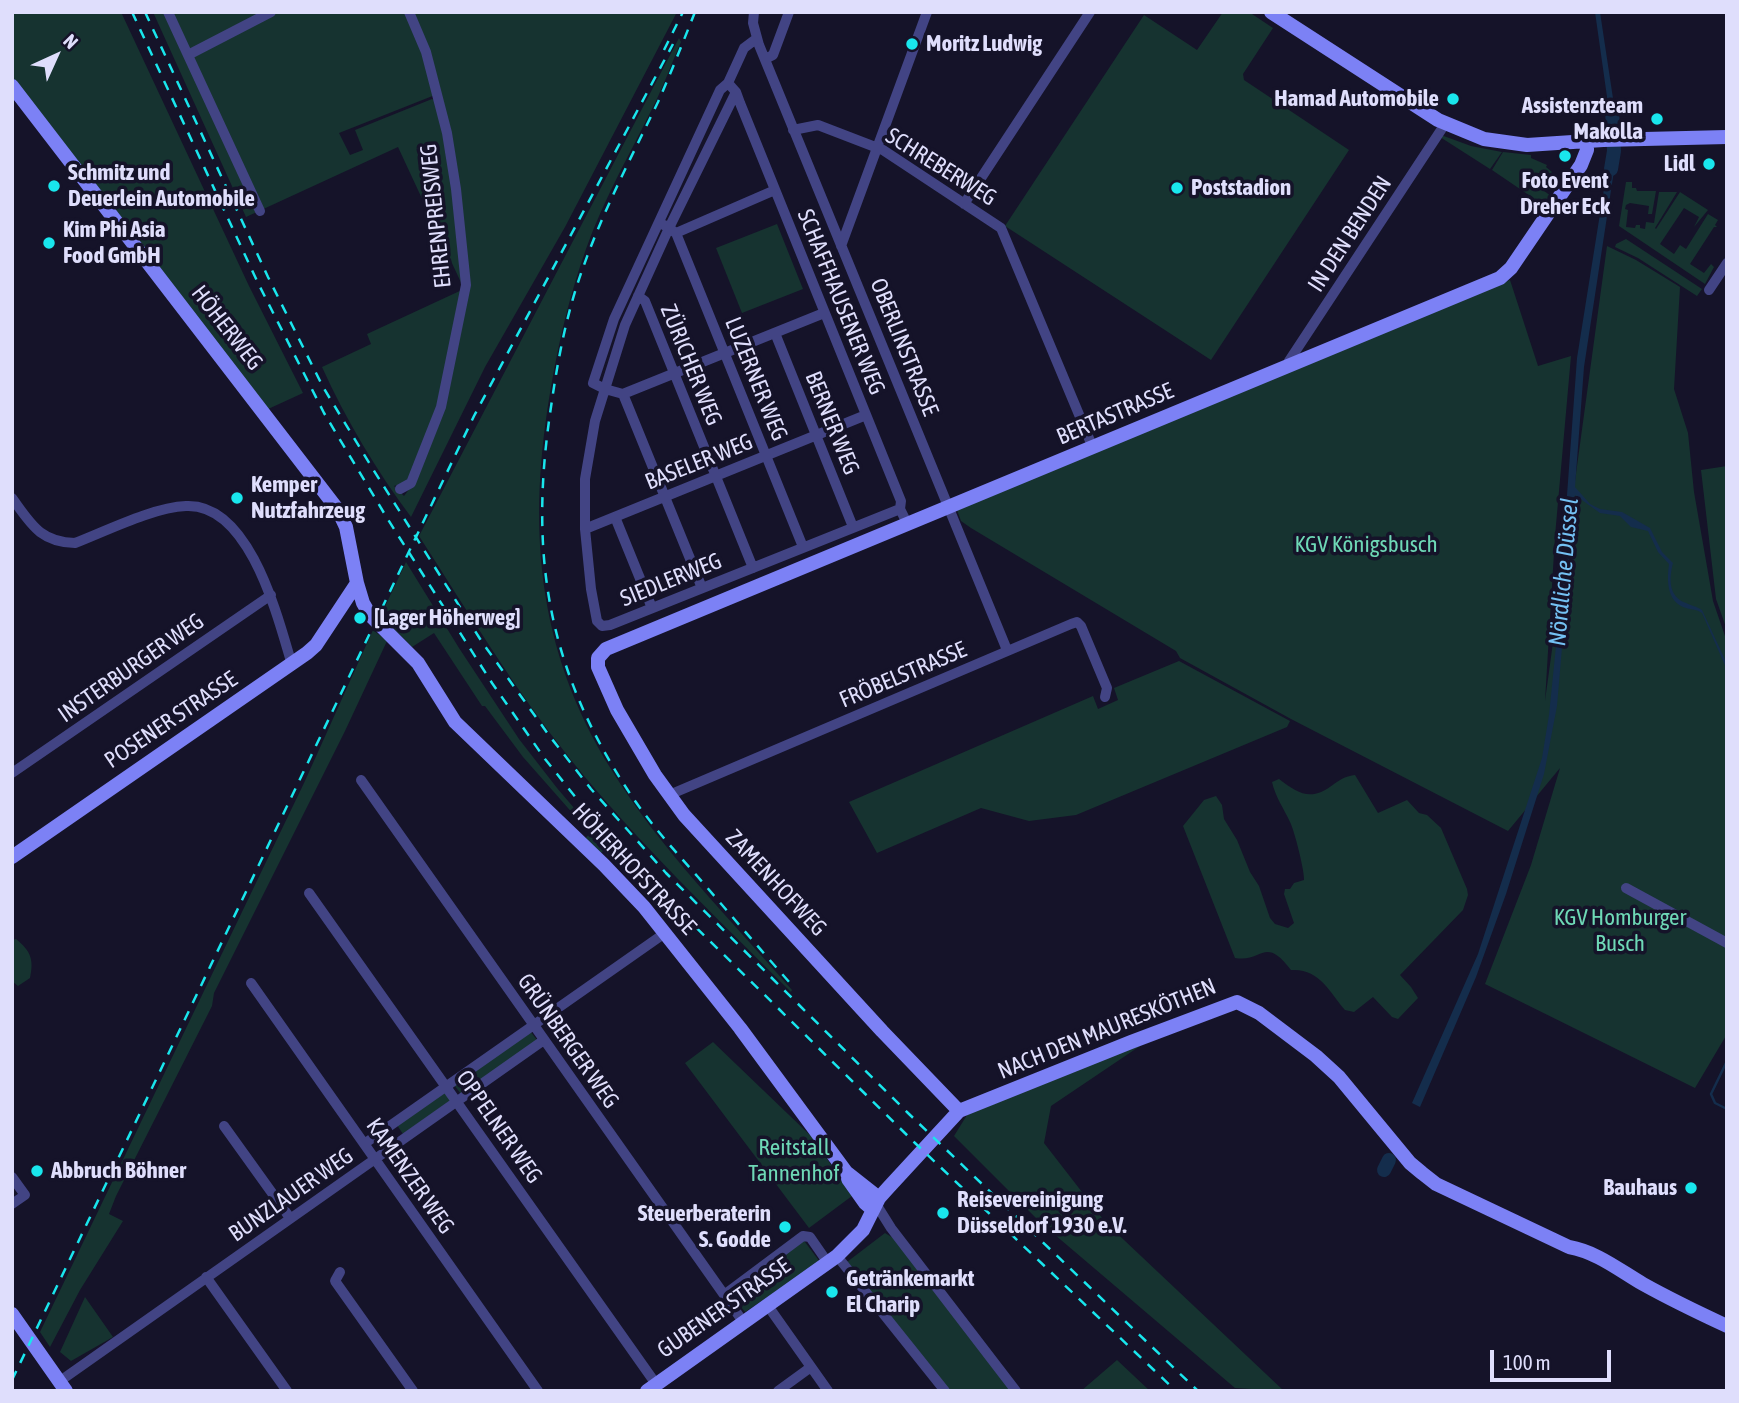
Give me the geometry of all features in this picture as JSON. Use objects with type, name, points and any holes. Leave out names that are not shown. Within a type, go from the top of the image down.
[{"type":"street","points":[[168,12],[260,211]]},
{"type":"street","points":[[188,55],[271,12]]},
{"type":"street","name":"EHRENPREISWEG","points":[[400,489],[411,483],[441,407],[466,285],[447,133],[425,52],[409,12]]},
{"type":"street","points":[[754,12],[753,23],[757,39]]},
{"type":"street","points":[[765,59],[773,55],[789,12]]},
{"type":"street","points":[[841,246],[927,12]]},
{"type":"street","points":[[964,204],[1090,12]]},
{"type":"street","points":[[1276,13],[1445,124],[1484,139],[1513,145],[1727,136]]},
{"type":"street","name":"OBERLINSTRASSE","points":[[757,39],[1007,650]]},
{"type":"street","name":"SIEDLERWEG","points":[[605,389],[593,383],[614,319],[720,90],[728,83],[744,48],[757,39]]},
{"type":"street","points":[[728,83],[736,92]]},
{"type":"street","name":"HÖHERWEG","points":[[12,86],[338,510],[346,527],[357,583],[369,613]]},
{"type":"street","name":"SIEDLERWEG","points":[[736,92],[673,230],[625,325],[589,448],[585,479],[585,529],[591,589],[599,625],[610,625],[900,509]]},
{"type":"street","name":"SCHAFFHAUSENER WEG","points":[[736,92],[901,500],[900,509],[908,525]]},
{"type":"street","name":"IN DEN BENDEN","points":[[1289,366],[1289,361],[1445,124]]},
{"type":"street","name":"SCHREBERWEG","points":[[793,130],[818,125],[877,148],[1004,232],[1093,448]]},
{"type":"street","name":"BERTASTRASSE","points":[[598,658],[607,649],[1500,278],[1511,268],[1581,165],[1586,155],[1587,141]]},
{"type":"street","points":[[657,222],[673,230],[775,190]]},
{"type":"street","name":"LUZERNER WEG","points":[[673,230],[803,547]]},
{"type":"street","points":[[1709,290],[1727,263]]},
{"type":"street","name":"ZÜRICHER WEG","points":[[638,296],[645,301],[753,568]]},
{"type":"street","points":[[605,389],[623,394],[824,313]]},
{"type":"street","name":"BERNER WEG","points":[[775,333],[853,527]]},
{"type":"street","points":[[623,394],[702,588]]},
{"type":"street","name":"BASELER WEG","points":[[585,529],[866,415]]},
{"type":"street","points":[[12,498],[41,534],[58,542],[69,543],[175,507],[193,506],[211,511],[235,529],[271,594],[292,665]]},
{"type":"street","points":[[615,517],[652,608]]},
{"type":"street","name":"POSENER STRASSE","points":[[12,856],[292,665],[316,645],[357,583]]},
{"type":"street","name":"INSTERBURGER WEG","points":[[12,773],[271,594]]},
{"type":"street","points":[[342,609],[349,607],[369,613]]},
{"type":"street","name":"HÖHERHOFSTRASSE","points":[[369,613],[418,663],[461,730],[619,880],[665,933],[846,1172],[849,1182],[864,1203],[876,1204],[891,1228],[1016,1391]]},
{"type":"street","name":"FRÖBELSTRASSE","points":[[669,795],[1077,622],[1082,626],[1107,688],[1105,697]]},
{"type":"street","name":"ZAMENHOFWEG","points":[[598,658],[600,672],[617,710],[637,747],[669,795],[718,855],[960,1111]]},
{"type":"street","name":"GRÜNBERGER WEG","points":[[361,780],[744,1323]]},
{"type":"street","points":[[1626,888],[1727,943]]},
{"type":"street","name":"OPPELNER WEG","points":[[309,893],[457,1101],[651,1388]]},
{"type":"street","name":"BUNZLAUER WEG","points":[[364,1143],[665,933]]},
{"type":"street","name":"KAMENZER WEG","points":[[251,983],[538,1391]]},
{"type":"street","name":"NACH DEN MAURESKÖTHEN","points":[[876,1204],[960,1111],[1230,1004],[1244,1004],[1316,1056],[1339,1077],[1410,1163],[1436,1184],[1569,1247],[1581,1249],[1644,1285],[1727,1326]]},
{"type":"street","name":"BUNZLAUER WEG","points":[[63,1386],[206,1277],[544,1040]]},
{"type":"street","points":[[225,1126],[290,1218]]},
{"type":"street","points":[[12,1177],[25,1195],[12,1204]]},
{"type":"street","name":"GUBENER STRASSE","points":[[651,1388],[833,1259],[863,1230],[876,1204]]},
{"type":"street","name":"GUBENER STRASSE","points":[[724,1295],[803,1236],[810,1237],[833,1259]]},
{"type":"street","points":[[833,1259],[945,1391]]},
{"type":"street","points":[[340,1272],[335,1281],[413,1391]]},
{"type":"street","points":[[206,1277],[287,1391]]},
{"type":"street","points":[[768,1306],[828,1391]]},
{"type":"street","points":[[12,1314],[63,1386]]},
{"type":"street","points":[[778,1391],[811,1367]]},
{"type":"green space","points":[[12,12],[121,12],[249,286],[303,393],[266,410],[12,80]]},
{"type":"green space","points":[[153,12],[407,12],[424,52],[435,95],[339,133],[350,155],[363,150],[355,130],[432,99],[437,101],[454,189],[465,290],[440,406],[410,481],[394,486],[404,496],[413,484],[443,407],[467,290],[459,191],[449,131],[427,50],[411,12],[677,12],[565,227],[485,367],[411,517],[362,444],[322,367],[371,344],[367,334],[464,289],[398,147],[246,217]]},
{"type":"green space","name":"Poststadion","points":[[1223,12],[1249,12],[1273,28],[1243,74],[1244,80],[1349,150],[1211,360],[1005,226],[1144,15],[1197,50]]},
{"type":"green space","points":[[679,38],[681,42],[659,94],[593,230],[566,317],[554,369],[544,438],[540,537],[544,584],[553,631],[567,678],[586,724],[611,769],[651,827],[791,992],[650,850],[571,760],[511,678],[419,536]]},
{"type":"green space","points":[[1441,135],[1471,146],[1502,152],[1490,169],[1440,137]]},
{"type":"green space","points":[[1503,152],[1531,155],[1531,158],[1547,165],[1552,172],[1543,190],[1552,197],[1548,204],[1542,204],[1492,170]]},
{"type":"green space","points":[[1626,182],[1632,182],[1632,188],[1637,191],[1656,191],[1652,214],[1648,214],[1649,206],[1630,203],[1626,205],[1626,227],[1635,228],[1640,225],[1640,228],[1645,229],[1646,222],[1654,223],[1659,192],[1677,192],[1656,229],[1680,192],[1708,210],[1694,227],[1699,217],[1684,208],[1660,244],[1674,254],[1680,245],[1686,249],[1708,214],[1718,220],[1715,225],[1717,227],[1714,227],[1690,264],[1704,273],[1711,264],[1714,267],[1705,284],[1619,226]]},
{"type":"green space","points":[[777,224],[803,289],[742,313],[716,248]]},
{"type":"green space","points":[[1626,239],[1702,289],[1697,296],[1638,258],[1615,247]]},
{"type":"green space","points":[[1607,246],[1680,287],[1674,389],[1688,433],[1694,492],[1713,601],[1727,642],[1727,1034],[1695,1088],[1485,984],[1531,865],[1560,768],[1508,831],[1291,719],[1180,658],[1176,651],[971,528],[961,521],[957,510],[1510,280],[1538,366],[1571,356],[1555,536],[1545,701]]},
{"type":"green space","points":[[1727,466],[1727,630],[1716,599],[1701,470]]},
{"type":"green space","points":[[406,562],[519,739],[645,891],[603,851],[599,855],[584,840],[590,833],[523,757],[485,706],[482,706],[434,633],[412,647],[381,615]]},
{"type":"green space","points":[[373,630],[387,641],[214,993],[212,1006],[116,1196],[109,1214],[123,1221],[80,1290],[50,1347],[40,1332],[304,783]]},
{"type":"green space","points":[[1179,661],[1290,721],[1287,727],[1076,815],[1029,821],[981,808],[877,853],[849,802],[1093,696],[1098,709],[1118,700],[1114,688]]},
{"type":"green space","points":[[1355,775],[1378,813],[1407,800],[1419,813],[1427,815],[1441,828],[1467,889],[1468,895],[1463,910],[1400,975],[1418,998],[1398,1019],[1392,1017],[1373,997],[1354,1012],[1345,1010],[1316,977],[1301,970],[1291,970],[1275,954],[1269,952],[1244,959],[1235,958],[1183,826],[1204,800],[1216,796],[1222,805],[1224,819],[1259,886],[1270,918],[1275,924],[1288,928],[1294,923],[1284,894],[1285,889],[1290,889],[1294,883],[1304,880],[1304,875],[1292,826],[1272,782],[1279,779],[1299,792],[1312,794]]},
{"type":"green space","points":[[16,939],[28,952],[32,966],[30,978],[18,986],[12,981],[12,940]]},
{"type":"green space","points":[[530,1031],[537,1040],[461,1094],[454,1085]]},
{"type":"green space","name":"Reitstall Tannenhof","points":[[713,1042],[813,1138],[852,1196],[809,1228],[685,1063]]},
{"type":"green space","points":[[1143,1044],[1051,1106],[1044,1143],[1106,1223],[1284,1391],[1235,1388],[1041,1223],[954,1136],[967,1115]]},
{"type":"green space","points":[[445,1091],[451,1100],[403,1134],[397,1125]]},
{"type":"green space","points":[[885,1233],[908,1247],[1020,1391],[949,1391],[847,1262]]},
{"type":"green space","points":[[802,1238],[820,1262],[745,1312],[731,1294]]},
{"type":"green space","points":[[85,1297],[113,1337],[71,1361],[60,1352]]},
{"type":"green space","points":[[1117,1360],[1150,1391],[1081,1391]]},
{"type":"water","points":[[1595,12],[1600,12],[1617,125],[1611,125]]},
{"type":"water","points":[[1610,151],[1617,151],[1584,367],[1575,487],[1590,504],[1600,509],[1622,512],[1650,528],[1662,552],[1673,563],[1673,592],[1680,600],[1702,610],[1727,664],[1727,670],[1702,613],[1679,605],[1671,595],[1668,583],[1669,564],[1658,552],[1648,531],[1631,527],[1620,516],[1600,513],[1575,495],[1557,706],[1544,774],[1476,977],[1420,1107],[1412,1103],[1478,954],[1542,758],[1556,646],[1577,358]]},
{"type":"waterway","name":"Nördliche Düssel","points":[[1611,169],[1614,151],[1612,109]]},
{"type":"waterway","points":[[1727,1061],[1711,1094],[1715,1103],[1727,1109]]},
{"type":"waterway","name":"Nördliche Düssel","points":[[1384,1170],[1389,1160]]},
{"type":"railway","points":[[132,12],[258,283],[324,413],[492,683],[545,759],[655,887],[915,1143],[1176,1391]]},
{"type":"railway","points":[[145,12],[268,277],[323,387],[482,642],[548,734],[591,789],[666,873],[908,1113],[1198,1391]]},
{"type":"railway","points":[[664,50],[683,12]]},
{"type":"railway","points":[[695,12],[658,102],[600,224],[573,300],[557,371],[545,460],[542,510],[544,558],[550,605],[562,652],[578,697],[600,743],[627,789],[652,823],[790,983]]},
{"type":"railway","points":[[12,1380],[474,416],[673,44]]},
{"type":"place","name":"Moritz Ludwig","points":[[912,44]]},
{"type":"place","name":"Hamad Automobile","points":[[1453,99]]},
{"type":"place","name":"Assistenzteam Makolla","points":[[1657,119]]},
{"type":"place","name":"Foto Event Dreher Eck","points":[[1565,156]]},
{"type":"place","name":"Lidl","points":[[1709,164]]},
{"type":"place","name":"Schmitz und Deuerlein Automobile","points":[[54,186]]},
{"type":"place","name":"Poststadion","points":[[1177,188]]},
{"type":"place","name":"Kim Phi Asia Food GmbH","points":[[49,243]]},
{"type":"place","name":"Kemper Nutzfahrzeug","points":[[237,498]]},
{"type":"place","name":"[Lager Höherweg]","points":[[360,618]]},
{"type":"place","name":"Abbruch Böhner","points":[[37,1171]]},
{"type":"place","name":"Bauhaus","points":[[1691,1188]]},
{"type":"place","name":"Reisevereinigung Düsseldorf 1930 e.V.","points":[[943,1213]]},
{"type":"place","name":"Steuerberaterin S. Godde","points":[[785,1227]]},
{"type":"place","name":"Getränkemarkt El Charip","points":[[832,1292]]},
{"type":"park label","name":"KGV Königsbusch","points":[[1366,545]]},
{"type":"park label","name":"KGV Homburger Busch","points":[[1620,931]]}]
